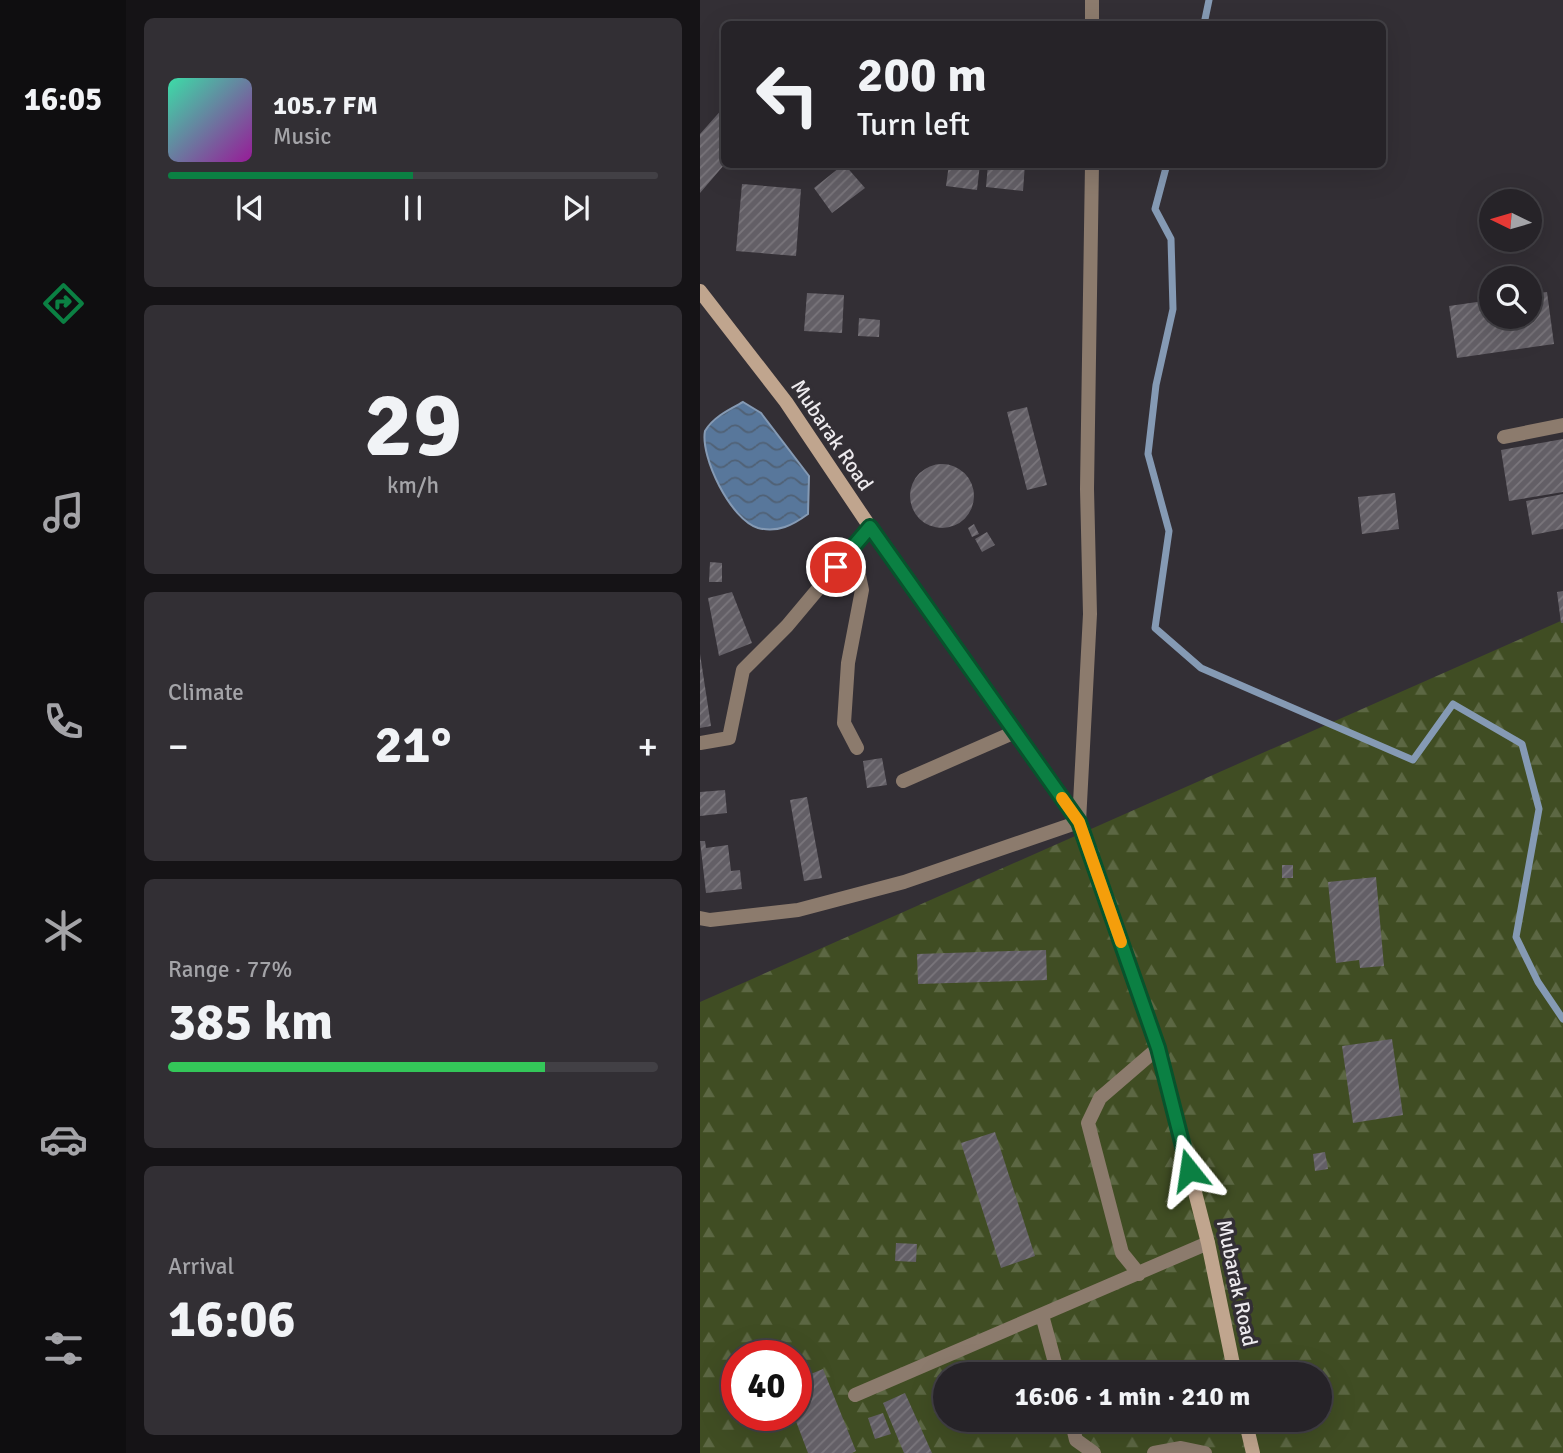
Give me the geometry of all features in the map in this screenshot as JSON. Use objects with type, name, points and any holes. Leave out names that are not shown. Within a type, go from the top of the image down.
[{"type":"street","points":[[1092,0],[1092,21]]},
{"type":"street","points":[[700,918],[710,920],[798,910],[904,882],[1079,822],[1090,614],[1087,489],[1092,168]]},
{"type":"street","name":"Mubarak Road","points":[[700,290],[786,402],[870,527],[1079,822],[1158,1048],[1208,1243],[1233,1362]]},
{"type":"street","points":[[1504,437],[1563,425]]},
{"type":"street","points":[[700,743],[729,738],[743,670],[787,626],[870,527]]},
{"type":"street","points":[[853,547],[862,590],[848,663],[844,723],[857,748]]},
{"type":"street","points":[[904,781],[1015,732]]},
{"type":"street","points":[[1139,1274],[1122,1253],[1088,1124],[1100,1098],[1158,1048]]},
{"type":"street","points":[[855,1395],[1208,1243]]},
{"type":"street","points":[[1042,1315],[1055,1362]]},
{"type":"street","points":[[1074,1432],[1076,1440],[1094,1453]]},
{"type":"street","points":[[1248,1432],[1253,1453]]},
{"type":"street","points":[[1154,1453],[1181,1448],[1205,1453]]},
{"type":"green space","points":[[1563,620],[1563,1453],[700,1453],[700,1002]]},
{"type":"water","points":[[743,402],[761,413],[809,476],[808,514],[785,527],[765,529],[748,523],[728,501],[712,471],[707,456],[705,431],[717,418]]},
{"type":"building","points":[[721,110],[721,168],[700,193],[700,134]]},
{"type":"building","points":[[839,168],[848,168],[865,188],[832,213],[814,188]]},
{"type":"building","points":[[948,168],[980,168],[977,190],[946,186]]},
{"type":"building","points":[[988,168],[1025,168],[1023,191],[986,187]]},
{"type":"building","points":[[742,184],[801,189],[796,256],[736,251]]},
{"type":"building","points":[[1547,292],[1554,344],[1457,358],[1449,306],[1479,302],[1479,329],[1542,329],[1542,293]]},
{"type":"building","points":[[807,293],[844,295],[842,333],[804,331]]},
{"type":"building","points":[[859,318],[880,320],[879,337],[858,336]]},
{"type":"building","points":[[1027,407],[1047,485],[1027,490],[1007,412]]},
{"type":"building","points":[[1563,439],[1563,492],[1509,501],[1501,450]]},
{"type":"building","points":[[942,464],[960,470],[968,478],[974,496],[968,514],[960,522],[942,528],[924,522],[916,514],[910,496],[916,478],[924,470]]},
{"type":"building","points":[[1395,493],[1399,529],[1362,534],[1358,497]]},
{"type":"building","points":[[1563,494],[1563,529],[1532,535],[1526,501]]},
{"type":"building","points":[[974,524],[979,534],[972,537],[968,528]]},
{"type":"building","points":[[987,532],[995,545],[982,552],[975,539]]},
{"type":"building","points":[[710,562],[722,563],[722,582],[709,582]]},
{"type":"building","points":[[1563,591],[1563,623],[1561,623],[1557,592]]},
{"type":"building","points":[[732,592],[752,643],[719,656],[708,598]]},
{"type":"building","points":[[700,654],[711,726],[700,728]]},
{"type":"building","points":[[882,758],[887,785],[867,788],[863,761]]},
{"type":"building","points":[[725,790],[727,813],[700,816],[700,792]]},
{"type":"building","points":[[807,797],[822,878],[804,881],[790,800]]},
{"type":"building","points":[[700,841],[705,841],[706,848],[728,845],[731,871],[740,870],[742,889],[706,893]]},
{"type":"building","points":[[1282,865],[1293,865],[1293,878],[1282,878]]},
{"type":"building","points":[[1376,877],[1384,966],[1360,968],[1359,960],[1336,963],[1328,882]]},
{"type":"building","points":[[1046,950],[1047,980],[918,984],[917,954]]},
{"type":"building","points":[[1392,1039],[1403,1115],[1353,1123],[1342,1046]]},
{"type":"building","points":[[995,1132],[1035,1256],[1001,1268],[961,1143]]},
{"type":"building","points":[[1325,1152],[1328,1169],[1315,1171],[1313,1154]]},
{"type":"building","points":[[896,1243],[917,1244],[916,1262],[895,1261]]},
{"type":"building","points":[[823,1369],[856,1451],[808,1453],[800,1431],[812,1431],[812,1373]]},
{"type":"building","points":[[905,1393],[932,1453],[904,1453],[883,1403]]},
{"type":"building","points":[[883,1413],[891,1434],[875,1439],[868,1418]]},
{"type":"waterway","points":[[1205,21],[1209,0]]},
{"type":"waterway","points":[[1166,168],[1155,209],[1171,239],[1173,309],[1156,385],[1148,454],[1169,531],[1155,628],[1201,668],[1413,760],[1453,704],[1522,744],[1539,809],[1516,937],[1538,982],[1563,1019]]},
{"type":"slow traffic","points":[[1062,798],[1079,822],[1121,942]]},
{"type":"route","points":[[836,567],[870,527],[1079,822],[1158,1048],[1189,1170]]}]
